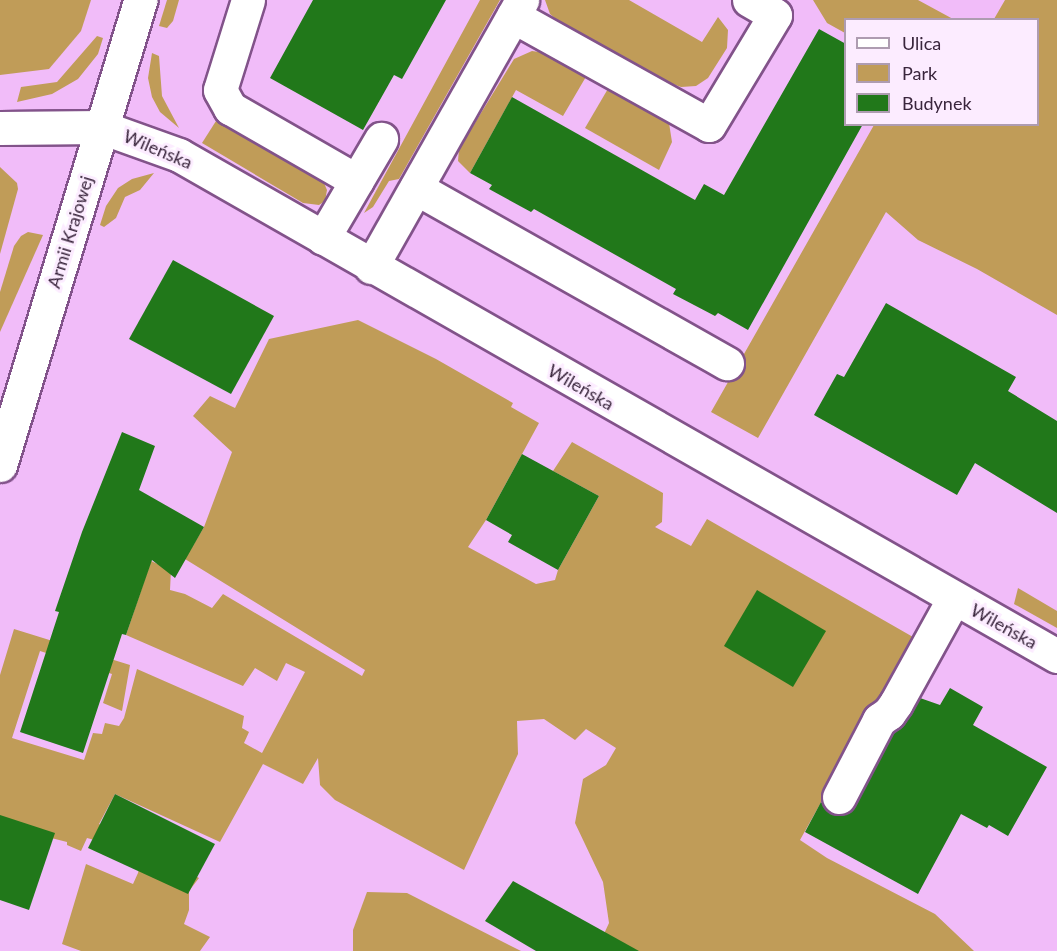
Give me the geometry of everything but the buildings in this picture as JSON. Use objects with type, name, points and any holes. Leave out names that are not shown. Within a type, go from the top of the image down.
[{"type":"street","name":"Armii Krajowej","points":[[0,465],[140,0]]},
{"type":"street","points":[[248,0],[220,90],[230,108],[357,181]]},
{"type":"street","points":[[371,267],[518,8],[709,125],[775,15],[749,0]]},
{"type":"street","points":[[0,128],[101,127]]},
{"type":"street","name":"Wileńska","points":[[101,127],[179,155],[371,267],[1057,656]]},
{"type":"street","points":[[323,238],[381,139]]},
{"type":"street","points":[[416,188],[727,363]]},
{"type":"street","points":[[838,797],[874,728],[896,703],[954,598]]},
{"type":"green space","points":[[0,0],[91,0],[81,31],[49,69],[0,75]]},
{"type":"green space","points":[[167,0],[179,0],[173,21],[167,28],[159,26]]},
{"type":"green space","points":[[480,0],[500,0],[399,179],[389,181],[373,207],[364,213]]},
{"type":"green space","points":[[545,0],[629,0],[702,42],[718,17],[728,30],[727,48],[708,78],[696,86],[681,87],[665,81],[556,19],[550,14]]},
{"type":"green space","points":[[813,0],[918,0],[951,18],[844,18],[844,32],[827,23]]},
{"type":"green space","points":[[1005,0],[1057,0],[1057,315],[977,269],[918,240],[886,212],[758,438],[711,412],[873,126],[1039,126],[1039,18],[995,18]]},
{"type":"green space","points":[[97,36],[103,38],[98,54],[78,79],[52,94],[17,102],[21,87],[57,82]]},
{"type":"green space","points":[[532,51],[546,53],[587,75],[563,116],[516,90],[470,173],[458,161],[459,149],[514,59]]},
{"type":"green space","points":[[152,53],[159,56],[162,96],[179,128],[160,112],[152,97],[148,78]]},
{"type":"green space","points":[[609,87],[669,123],[672,142],[659,170],[585,128]]},
{"type":"green space","points":[[216,121],[324,183],[327,190],[325,201],[319,205],[303,203],[202,143]]},
{"type":"green space","points":[[0,167],[17,183],[18,189],[0,254]]},
{"type":"green space","points":[[154,173],[140,190],[125,197],[116,218],[104,227],[100,225],[106,206],[118,188],[132,179]]},
{"type":"green space","points":[[28,232],[43,235],[0,332],[0,292],[14,246],[21,236]]},
{"type":"green space","points":[[358,320],[436,359],[513,403],[511,407],[539,423],[486,520],[468,547],[536,584],[555,580],[558,570],[599,496],[553,471],[572,442],[663,493],[662,522],[655,527],[691,546],[707,519],[913,637],[800,840],[827,858],[935,914],[974,951],[596,951],[609,923],[603,882],[575,823],[583,779],[606,765],[616,748],[586,729],[575,740],[544,719],[517,721],[518,754],[464,870],[335,800],[320,785],[318,758],[303,784],[263,764],[220,842],[115,794],[99,824],[199,878],[189,891],[189,910],[184,924],[210,937],[200,951],[81,951],[62,944],[86,864],[133,884],[143,853],[87,838],[81,851],[67,845],[67,842],[0,825],[0,675],[14,629],[130,665],[122,711],[103,703],[112,674],[40,651],[12,738],[84,760],[93,733],[102,734],[105,723],[119,726],[124,718],[137,669],[244,716],[242,728],[249,732],[244,743],[262,753],[305,672],[286,663],[277,681],[255,668],[243,686],[126,635],[151,561],[171,570],[170,590],[185,594],[212,608],[223,594],[362,676],[365,670],[185,559],[204,527],[232,452],[193,416],[210,396],[235,408],[269,339]]},
{"type":"green space","points":[[1018,588],[1057,611],[1057,628],[1014,604]]},
{"type":"green space","points":[[367,892],[407,893],[521,951],[353,951],[353,930]]}]
